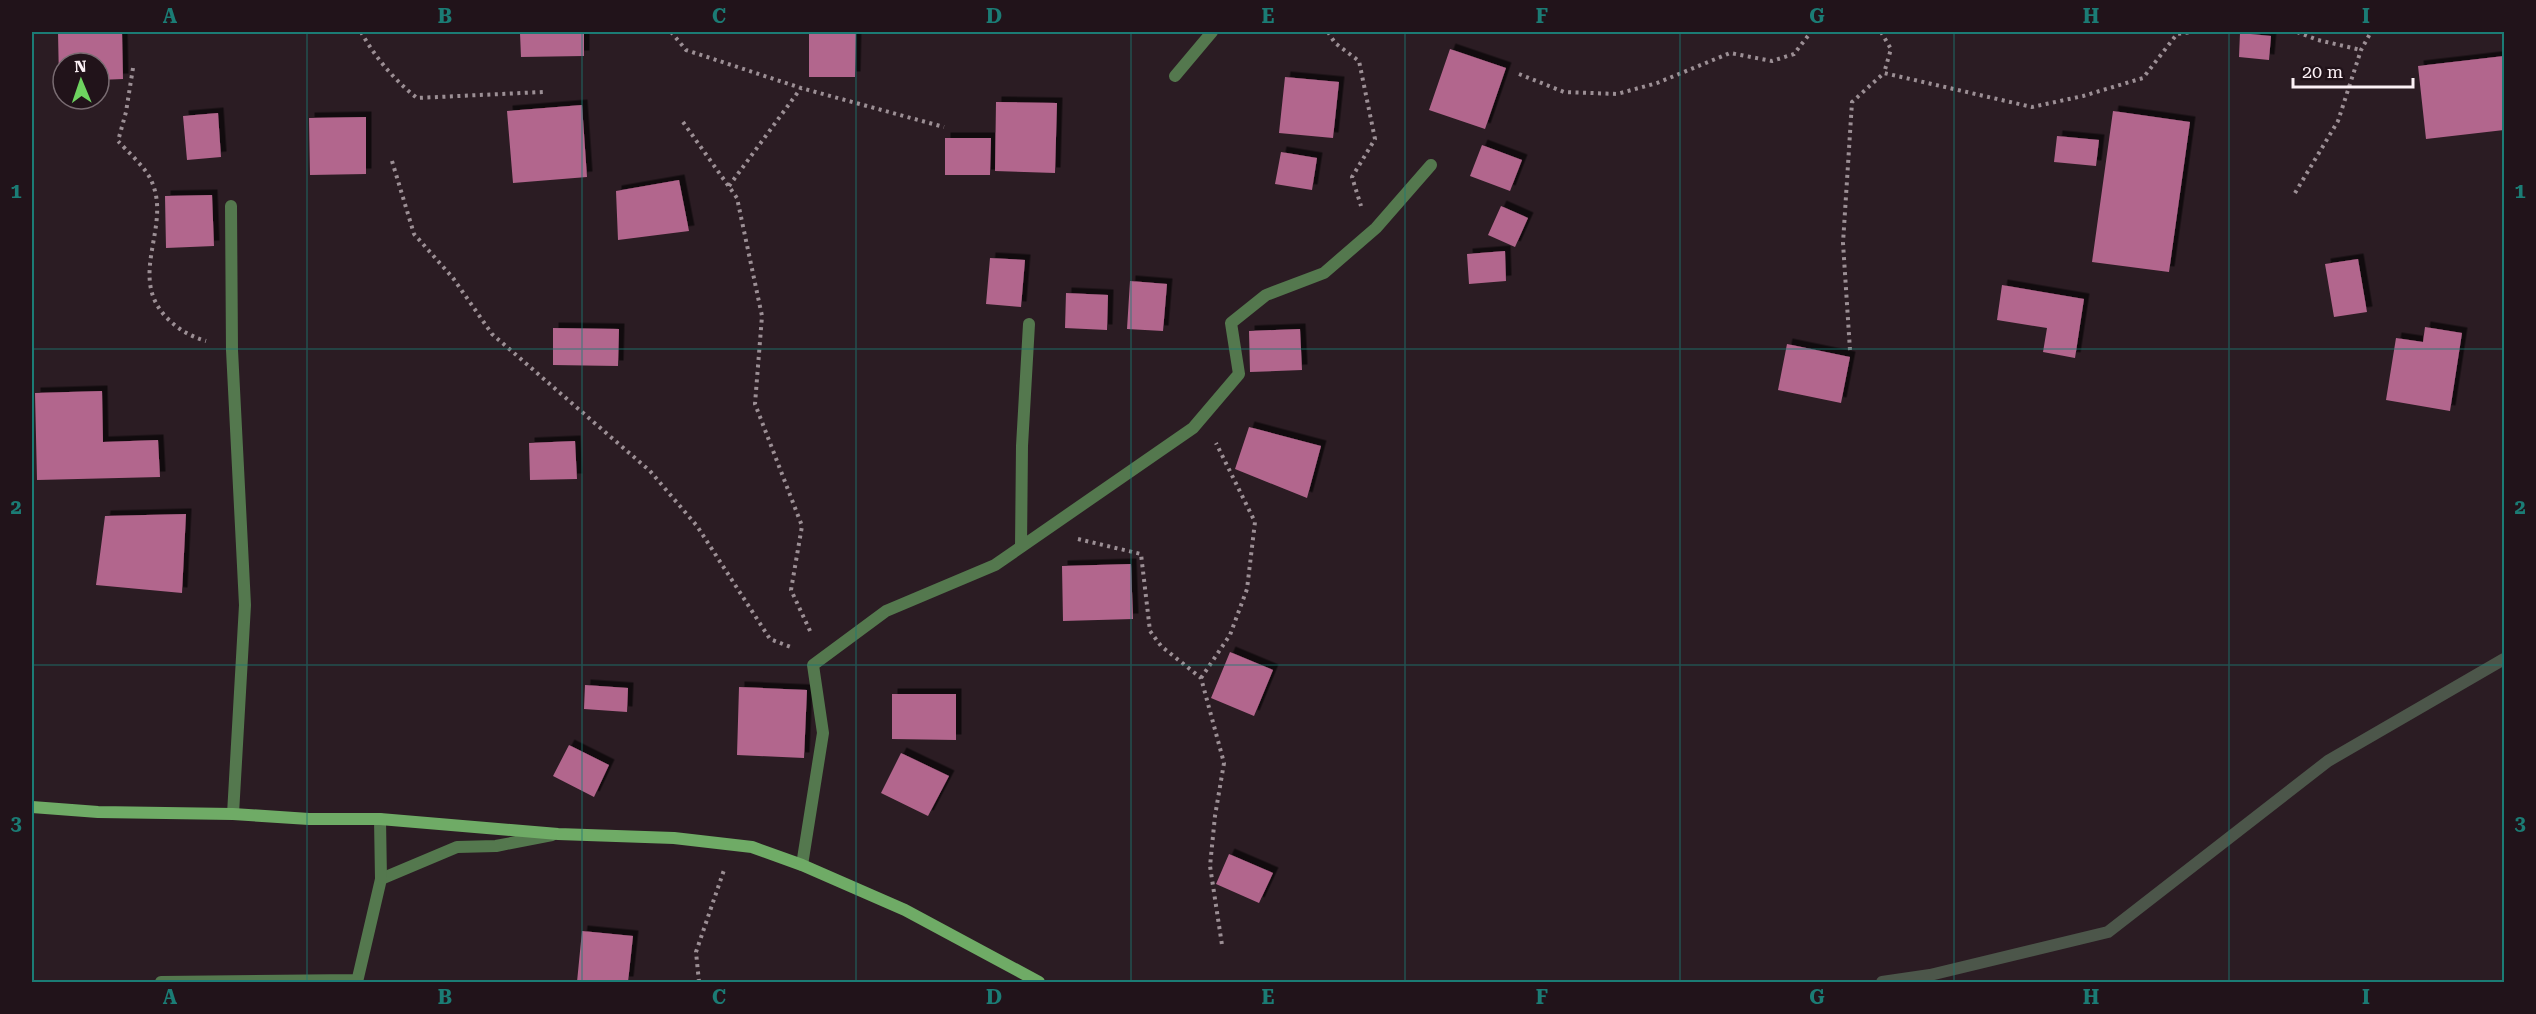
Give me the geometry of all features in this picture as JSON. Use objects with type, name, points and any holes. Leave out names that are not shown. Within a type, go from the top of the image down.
[{"type":"street","points":[[1175,76],[1212,32]]},
{"type":"street","points":[[802,865],[823,733],[813,665],[886,611],[994,565],[1192,428],[1239,374],[1231,322],[1266,295],[1324,273],[1371,232],[1431,165]]},
{"type":"street","points":[[231,206],[232,350],[245,605],[233,814]]},
{"type":"street","points":[[1021,547],[1022,446],[1029,324]]},
{"type":"street","points":[[32,807],[98,812],[380,819],[558,834],[674,838],[752,847],[802,865],[905,910],[1040,982]]},
{"type":"street","points":[[161,982],[357,981],[381,879],[380,819]]},
{"type":"street","points":[[381,879],[457,847],[496,846],[558,834]]},
{"type":"path","points":[[361,32],[374,54],[405,89],[417,98],[543,92]]},
{"type":"path","points":[[671,32],[686,50],[801,88],[944,127]]},
{"type":"path","points":[[1328,32],[1335,43],[1359,61],[1375,139],[1352,177],[1355,193],[1371,232]]},
{"type":"path","points":[[1519,74],[1564,92],[1617,94],[1657,83],[1730,53],[1772,61],[1794,54],[1810,32]]},
{"type":"path","points":[[1850,350],[1843,243],[1852,102],[1884,73],[1891,49],[1881,32]]},
{"type":"path","points":[[1884,73],[2032,107],[2083,96],[2143,78],[2177,34],[2192,32]]},
{"type":"path","points":[[2297,32],[2318,40],[2361,50]]},
{"type":"path","points":[[2295,193],[2338,121],[2361,50],[2371,32]]},
{"type":"path","points":[[134,68],[118,141],[151,179],[156,199],[149,290],[159,310],[187,335],[232,350]]},
{"type":"path","points":[[729,187],[801,88]]},
{"type":"path","points":[[683,122],[737,198],[762,316],[755,404],[802,526],[791,590],[822,658]]},
{"type":"path","points":[[392,161],[414,234],[453,278],[492,334],[650,471],[697,526],[770,639],[822,658]]},
{"type":"path","points":[[1201,678],[1230,635],[1247,589],[1255,522],[1216,445],[1210,407]]},
{"type":"path","points":[[1058,522],[1080,541],[1141,554],[1150,631],[1161,646],[1201,678],[1224,763],[1210,866],[1222,945]]},
{"type":"path","points":[[699,982],[696,952],[733,845],[752,847]]},
{"type":"building","points":[[58,32],[122,32],[123,79],[111,80],[111,51],[58,51]]},
{"type":"building","points":[[584,32],[584,56],[521,57],[520,33]]},
{"type":"building","points":[[809,32],[856,32],[855,77],[809,77]]},
{"type":"building","points":[[2240,33],[2271,36],[2269,60],[2239,57]]},
{"type":"building","points":[[1450,49],[1506,68],[1485,129],[1429,110]]},
{"type":"building","points":[[2504,56],[2504,130],[2426,139],[2418,66]]},
{"type":"building","points":[[1285,77],[1339,82],[1333,138],[1279,133]]},
{"type":"building","points":[[996,102],[1057,103],[1055,173],[995,171]]},
{"type":"building","points":[[582,105],[587,177],[513,183],[507,111]]},
{"type":"building","points":[[2113,111],[2190,122],[2169,272],[2092,262]]},
{"type":"building","points":[[218,113],[221,157],[187,160],[183,116]]},
{"type":"building","points":[[366,117],[366,174],[310,175],[309,118]]},
{"type":"building","points":[[2057,136],[2099,140],[2096,166],[2054,162]]},
{"type":"building","points":[[945,138],[991,138],[990,175],[945,175]]},
{"type":"building","points":[[1482,145],[1522,160],[1510,191],[1470,176]]},
{"type":"building","points":[[1281,152],[1317,158],[1312,190],[1275,184]]},
{"type":"building","points":[[679,180],[689,231],[618,240],[616,191]]},
{"type":"building","points":[[212,195],[214,246],[166,248],[165,196]]},
{"type":"building","points":[[1501,206],[1528,218],[1515,247],[1488,235]]},
{"type":"building","points":[[1505,251],[1506,281],[1469,284],[1467,254]]},
{"type":"building","points":[[990,258],[1025,260],[1021,307],[986,304]]},
{"type":"building","points":[[2358,259],[2367,312],[2334,317],[2325,264]]},
{"type":"building","points":[[1130,281],[1167,284],[1163,331],[1127,329]]},
{"type":"building","points":[[2002,285],[2084,299],[2075,358],[2043,352],[2047,328],[1997,320]]},
{"type":"building","points":[[1066,293],[1108,295],[1107,330],[1065,328]]},
{"type":"building","points":[[2425,327],[2462,333],[2450,411],[2386,400],[2396,338],[2423,342]]},
{"type":"building","points":[[553,328],[619,329],[618,366],[553,365]]},
{"type":"building","points":[[1300,329],[1302,370],[1250,372],[1249,331]]},
{"type":"building","points":[[1787,344],[1850,357],[1841,403],[1778,390]]},
{"type":"building","points":[[102,391],[103,442],[158,440],[160,477],[37,480],[35,393]]},
{"type":"building","points":[[1249,427],[1321,446],[1307,498],[1235,469]]},
{"type":"building","points":[[575,441],[577,479],[530,480],[529,443]]},
{"type":"building","points":[[186,514],[182,593],[96,585],[105,516]]},
{"type":"building","points":[[1131,564],[1133,619],[1063,621],[1062,566]]},
{"type":"building","points":[[1230,652],[1273,670],[1254,716],[1211,698]]},
{"type":"building","points":[[585,685],[628,688],[627,712],[584,709]]},
{"type":"building","points":[[739,687],[807,690],[804,758],[737,755]]},
{"type":"building","points":[[892,694],[956,694],[956,740],[892,739]]},
{"type":"building","points":[[569,745],[609,765],[594,797],[553,776]]},
{"type":"building","points":[[901,753],[949,776],[928,816],[881,793]]},
{"type":"building","points":[[1229,854],[1273,873],[1259,903],[1216,884]]},
{"type":"building","points":[[582,931],[633,936],[628,982],[577,982]]},
{"type":"waterway","points":[[1882,982],[1930,975],[2108,932],[2328,761],[2504,659]]}]
